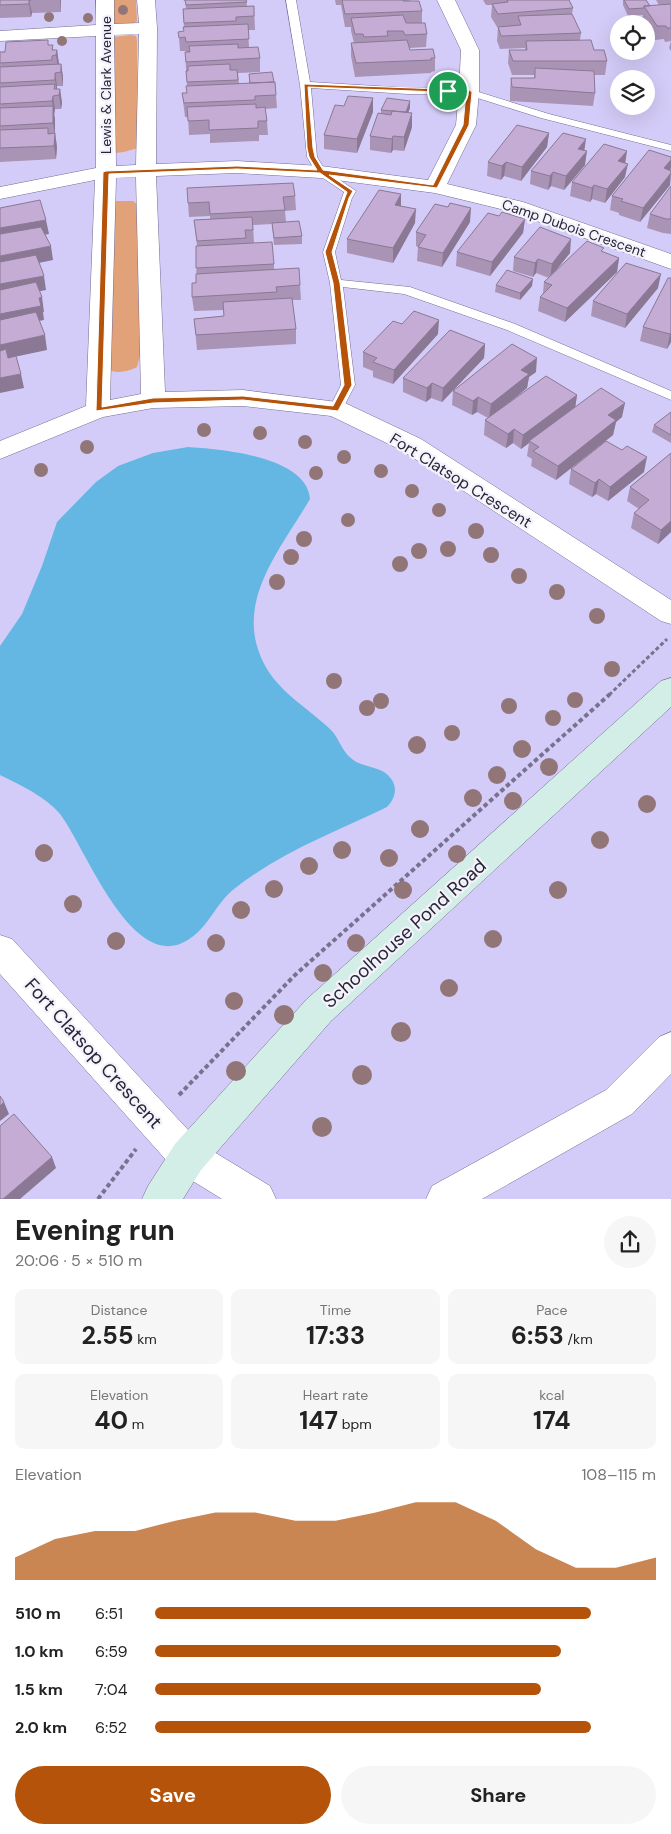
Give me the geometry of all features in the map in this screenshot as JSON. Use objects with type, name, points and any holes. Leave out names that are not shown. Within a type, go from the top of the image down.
[{"type":"street","name":"Lewis & Clark Avenue","points":[[98,410],[106,172],[105,0]]},
{"type":"street","points":[[146,0],[148,28],[146,170],[153,400]]},
{"type":"street","points":[[435,187],[466,125],[469,92],[470,50],[446,0]]},
{"type":"street","points":[[0,36],[148,28]]},
{"type":"street","name":"Camp Dubois Crescent","points":[[0,193],[106,172],[237,167],[321,172],[435,187],[516,206],[671,262]]},
{"type":"street","name":"Fort Clatsop Crescent","points":[[0,451],[98,410],[153,400],[243,398],[336,409],[412,445],[671,614]]},
{"type":"street","name":"Schoolhouse Pond Road","points":[[161,1199],[188,1157],[319,1010],[671,689]]},
{"type":"street","name":"Fort Clatsop Crescent","points":[[0,950],[188,1157],[257,1199]]},
{"type":"street","points":[[445,1199],[619,1102],[671,1049]]},
{"type":"lane","points":[[291,0],[306,85],[312,157],[321,172],[350,191],[346,198],[329,252],[336,283],[348,385],[336,409]]},
{"type":"lane","points":[[306,85],[408,91],[469,92],[545,116],[671,148]]},
{"type":"lane","points":[[336,283],[406,290],[511,327],[671,396]]},
{"type":"path","points":[[98,1199],[111,1179],[187,1086],[294,976],[588,716],[671,634]]},
{"type":"shaded area","points":[[110,0],[136,0],[137,21],[133,24],[112,25]]},
{"type":"shaded area","points":[[136,36],[137,40],[138,148],[115,153],[113,37]]},
{"type":"shaded area","points":[[114,201],[133,201],[138,205],[140,355],[137,367],[122,372],[114,372],[107,369]]},
{"type":"water","points":[[188,447],[240,453],[279,464],[294,473],[305,485],[310,499],[273,559],[263,580],[256,602],[254,623],[257,646],[267,669],[280,686],[330,729],[348,756],[357,762],[379,769],[388,775],[394,784],[395,791],[392,801],[387,807],[288,854],[251,876],[227,895],[194,936],[186,941],[166,946],[147,939],[129,923],[96,877],[60,814],[32,792],[0,775],[0,646],[22,614],[42,566],[57,522],[96,482],[118,466],[153,453]]},
{"type":"building","points":[[0,0],[29,0],[29,4],[0,5]]},
{"type":"building","points":[[185,0],[246,0],[247,2],[186,5]]},
{"type":"building","points":[[342,0],[419,1],[422,11],[345,14]]},
{"type":"building","points":[[507,0],[569,0],[573,8],[498,14],[492,4],[508,2]]},
{"type":"building","points":[[624,0],[646,0],[650,6],[629,9]]},
{"type":"building","points":[[671,4],[671,28],[657,26],[655,15],[650,15],[644,6]]},
{"type":"building","points":[[254,6],[254,16],[236,17],[236,21],[184,23],[183,9]]},
{"type":"building","points":[[572,14],[581,33],[501,36],[498,27],[521,25],[518,16]]},
{"type":"building","points":[[403,15],[406,23],[425,23],[427,34],[405,35],[403,31],[387,31],[388,36],[364,37],[363,34],[355,34],[351,18]]},
{"type":"building","points":[[248,24],[249,39],[186,42],[185,37],[179,38],[178,32],[184,31],[183,27]]},
{"type":"building","points":[[48,40],[48,45],[53,45],[52,50],[57,50],[56,55],[52,56],[52,60],[0,63],[0,52],[5,52],[6,42]]},
{"type":"building","points":[[407,40],[410,50],[433,49],[435,58],[431,58],[431,60],[356,63],[351,43]]},
{"type":"building","points":[[591,40],[594,50],[604,50],[607,61],[513,61],[509,50],[527,50],[526,41]]},
{"type":"building","points":[[238,44],[238,48],[258,47],[260,58],[186,62],[185,52],[190,52],[189,46]]},
{"type":"building","points":[[61,64],[61,72],[55,73],[55,80],[0,83],[0,67]]},
{"type":"building","points":[[230,64],[230,70],[237,70],[238,80],[187,82],[186,71],[188,71],[188,66]]},
{"type":"building","points":[[535,68],[594,71],[595,93],[512,87],[511,78],[535,78]]},
{"type":"building","points":[[272,72],[274,82],[250,83],[249,74]]},
{"type":"building","points":[[275,82],[276,95],[255,96],[255,100],[184,103],[182,93],[187,93],[186,86]]},
{"type":"building","points":[[55,84],[54,89],[60,89],[59,95],[53,96],[52,101],[0,104],[0,87]]},
{"type":"building","points":[[348,96],[373,98],[357,139],[324,135],[335,105],[344,106]]},
{"type":"building","points":[[387,98],[410,101],[406,112],[381,110]]},
{"type":"building","points":[[256,104],[256,108],[265,107],[267,121],[258,121],[258,128],[209,130],[209,120],[188,121],[187,107]]},
{"type":"building","points":[[53,106],[53,123],[0,126],[0,108]]},
{"type":"building","points":[[392,111],[412,113],[404,137],[393,136],[392,139],[370,136],[378,113],[391,115]]},
{"type":"building","points":[[517,125],[549,133],[522,167],[506,162],[502,166],[488,162]]},
{"type":"building","points":[[48,128],[48,134],[55,133],[54,146],[0,148],[0,130]]},
{"type":"building","points":[[563,133],[586,139],[578,149],[587,151],[566,176],[553,172],[550,176],[531,171]]},
{"type":"building","points":[[604,144],[627,151],[618,161],[628,164],[607,189],[594,185],[592,188],[572,182]]},
{"type":"building","points":[[649,150],[671,157],[671,160],[664,168],[671,171],[671,173],[643,208],[612,196]]},
{"type":"building","points":[[293,183],[295,196],[283,197],[285,210],[210,214],[209,202],[188,203],[187,188]]},
{"type":"building","points":[[671,186],[671,219],[650,214]]},
{"type":"building","points":[[379,190],[401,194],[395,205],[416,209],[393,248],[347,239]]},
{"type":"building","points":[[40,200],[46,220],[0,228],[0,208]]},
{"type":"building","points":[[450,203],[471,208],[443,253],[418,247],[426,235],[416,232],[435,204],[448,207]]},
{"type":"building","points":[[502,212],[525,219],[492,262],[457,252],[488,213],[499,216]]},
{"type":"building","points":[[252,217],[253,230],[245,230],[246,238],[197,241],[194,220]]},
{"type":"building","points":[[299,221],[302,236],[274,238],[272,223]]},
{"type":"building","points":[[41,227],[51,246],[0,256],[0,234]]},
{"type":"building","points":[[540,227],[571,239],[552,264],[538,259],[535,263],[514,257]]},
{"type":"building","points":[[587,241],[604,248],[601,251],[619,258],[567,308],[540,297],[552,285],[544,282]]},
{"type":"building","points":[[272,242],[274,264],[196,268],[196,246]]},
{"type":"building","points":[[36,255],[44,276],[0,284],[0,262]]},
{"type":"building","points":[[626,263],[661,274],[627,314],[593,301]]},
{"type":"building","points":[[299,268],[300,285],[276,287],[277,292],[192,297],[192,283],[196,283],[196,274]]},
{"type":"building","points":[[507,270],[533,279],[520,293],[496,285]]},
{"type":"building","points":[[668,278],[671,278],[670,334],[643,327]]},
{"type":"building","points":[[36,282],[42,297],[39,298],[41,306],[0,314],[0,290]]},
{"type":"building","points":[[292,298],[296,329],[196,335],[194,319],[224,316],[223,302]]},
{"type":"building","points":[[414,311],[439,320],[394,370],[373,362],[377,358],[363,352],[393,321],[402,324]]},
{"type":"building","points":[[36,312],[45,335],[0,345],[0,320]]},
{"type":"building","points":[[450,330],[485,344],[443,388],[432,383],[427,388],[403,378]]},
{"type":"building","points":[[512,344],[537,358],[521,370],[529,374],[491,404],[478,397],[473,401],[453,391]]},
{"type":"building","points":[[6,349],[8,358],[16,356],[21,374],[0,378],[0,351]]},
{"type":"building","points":[[546,376],[577,395],[523,435],[514,429],[508,434],[485,420]]},
{"type":"building","points":[[601,388],[625,403],[608,415],[616,420],[558,466],[533,451],[539,447],[529,441]]},
{"type":"building","points":[[671,412],[671,435],[654,425]]},
{"type":"building","points":[[606,441],[622,450],[627,446],[647,457],[610,487],[599,479],[595,483],[571,469]]},
{"type":"building","points":[[671,453],[671,521],[661,530],[634,513],[649,500],[630,487]]},
{"type":"building","points":[[0,1096],[4,1102],[0,1106]]},
{"type":"building","points":[[14,1114],[52,1157],[3,1199],[0,1199],[0,1126]]},
{"type":"route","points":[[448,91],[408,91],[306,85],[310,148],[312,157],[321,172],[237,167],[106,172],[98,410],[153,400],[243,398],[336,409],[348,385],[336,283],[329,252],[346,198],[350,191],[321,172],[435,187],[466,125],[469,92],[448,91]]}]
